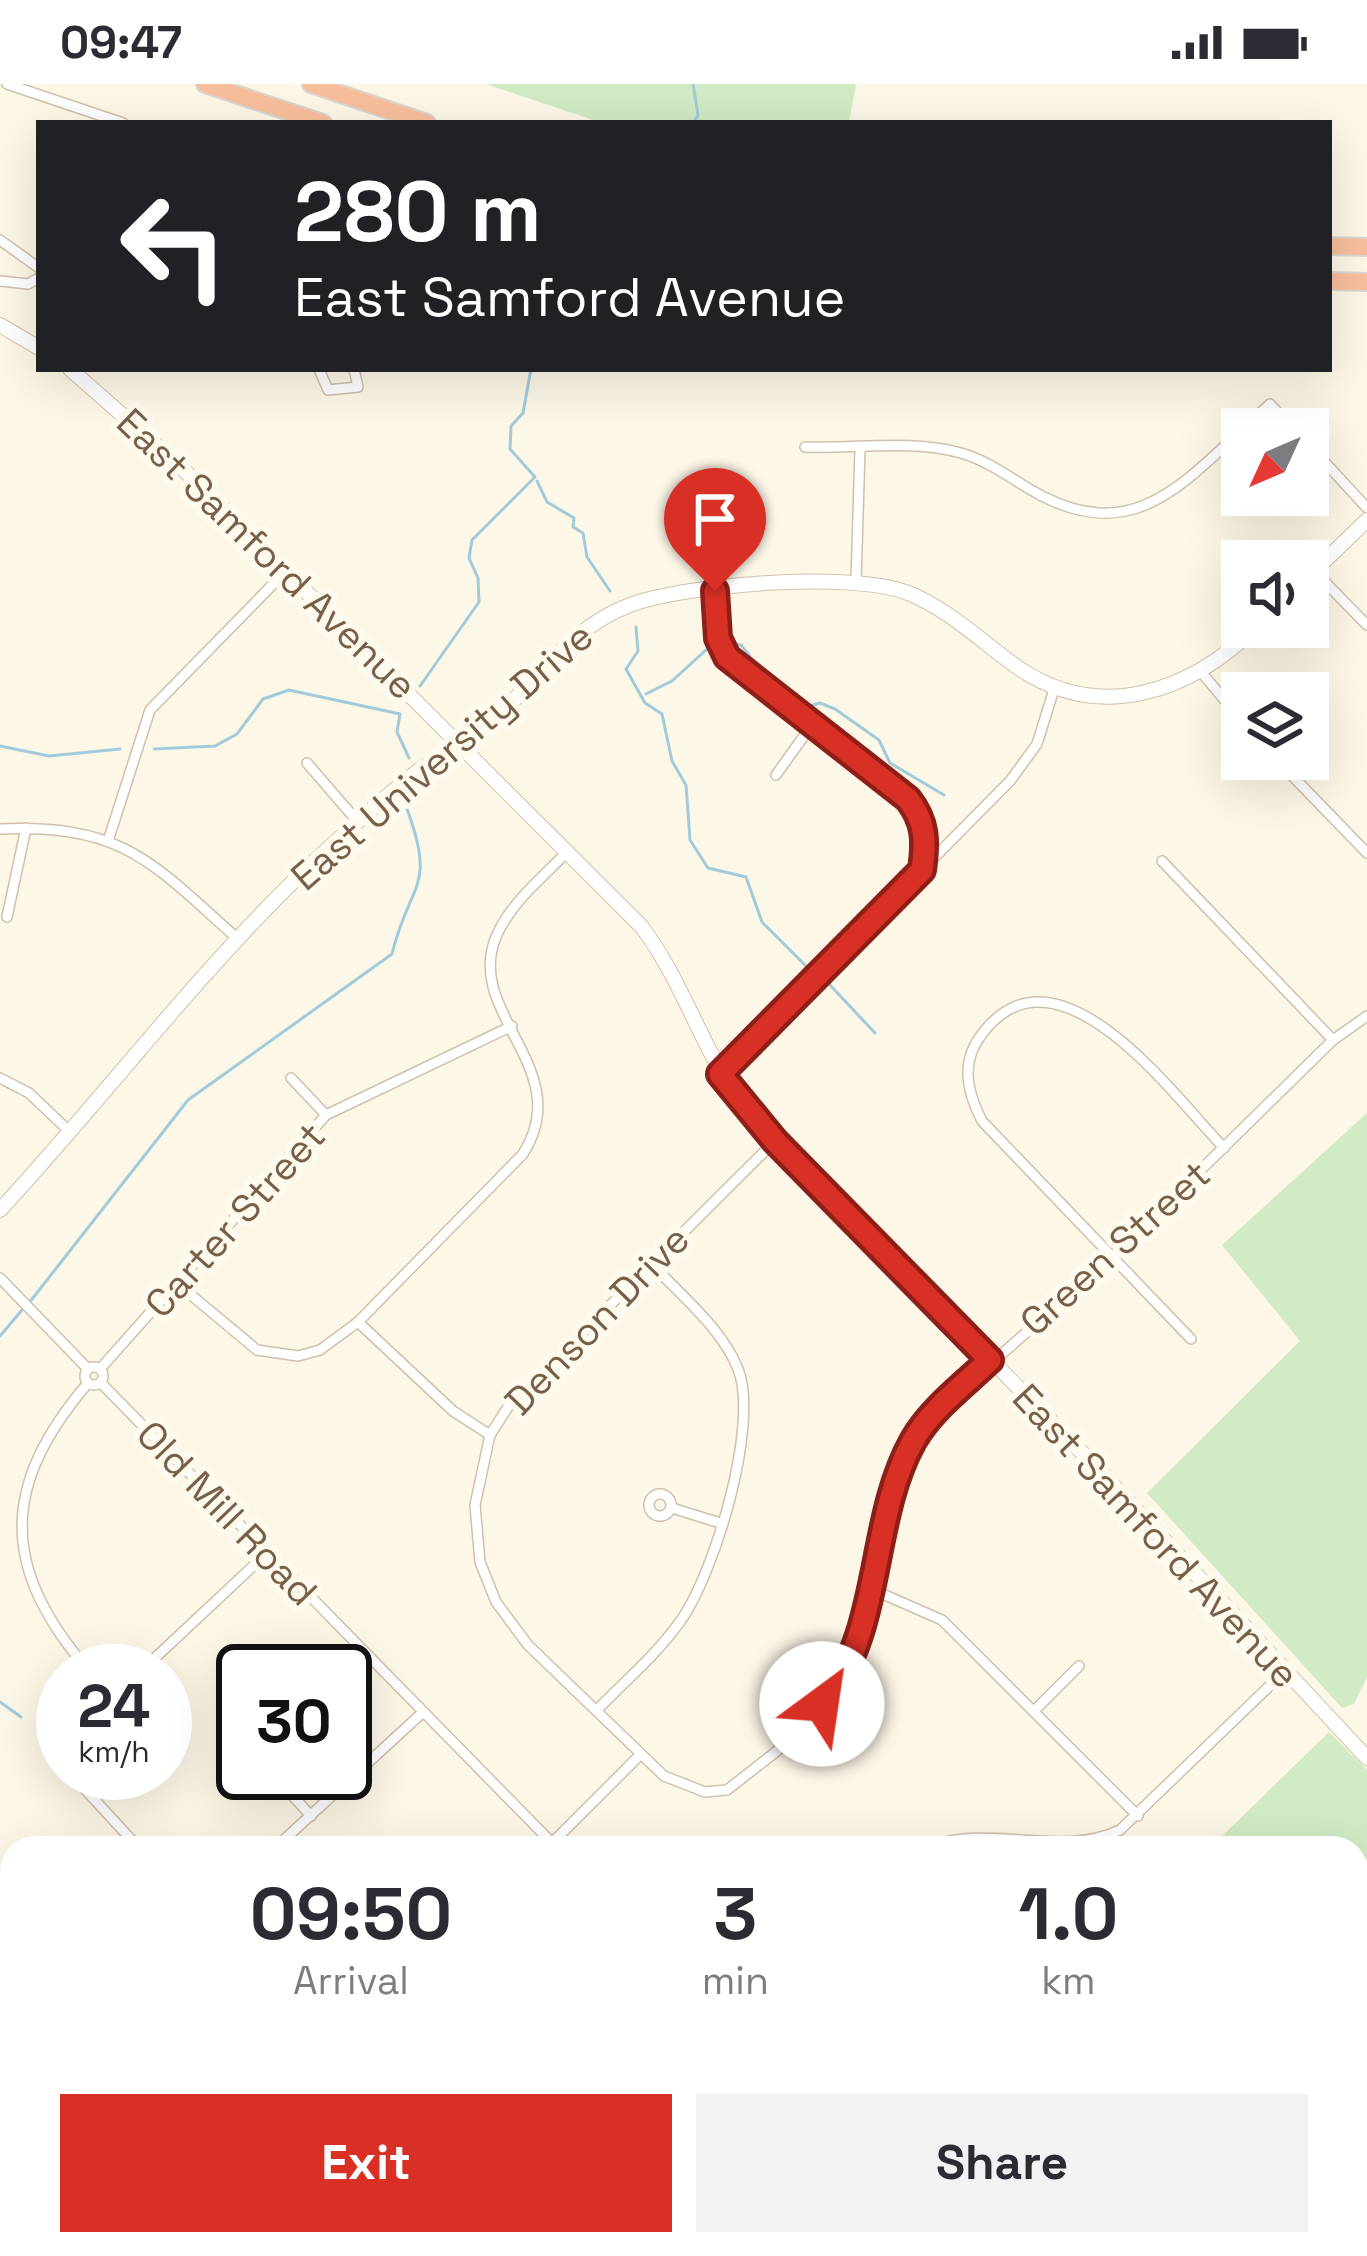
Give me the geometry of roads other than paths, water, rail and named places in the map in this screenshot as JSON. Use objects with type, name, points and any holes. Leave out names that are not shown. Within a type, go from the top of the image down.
[{"type":"highway","points":[[206,84],[314,120]]},
{"type":"highway","points":[[311,84],[418,120]]},
{"type":"highway","points":[[1332,246],[1367,248]]},
{"type":"highway","points":[[1332,281],[1367,282]]},
{"type":"street","points":[[7,84],[114,120]]},
{"type":"street","points":[[0,240],[36,266]]},
{"type":"street","points":[[0,281],[28,284],[36,280]]},
{"type":"street","points":[[0,325],[36,346]]},
{"type":"street","name":"East Samford Avenue","points":[[74,372],[126,415],[567,851],[661,952],[720,1074],[775,1141],[1100,1471],[1367,1757]]},
{"type":"street","points":[[320,372],[328,390],[339,393],[358,387],[355,372]]},
{"type":"street","points":[[805,446],[905,446],[959,452],[1056,503],[1109,514],[1161,499],[1221,447]]},
{"type":"street","points":[[856,581],[860,449]]},
{"type":"street","points":[[1329,467],[1367,508]]},
{"type":"street","points":[[1329,557],[1367,520]]},
{"type":"street","points":[[109,838],[150,710],[284,573]]},
{"type":"street","name":"East University Drive","points":[[0,1210],[239,940],[358,822],[415,774],[462,744],[597,621],[646,599],[856,581],[913,595],[1023,671],[1055,686],[1096,696],[1138,696],[1202,673],[1231,648]]},
{"type":"street","points":[[1329,590],[1367,625]]},
{"type":"street","points":[[715,591],[718,638],[727,657],[908,799],[924,827],[922,870]]},
{"type":"street","points":[[1202,673],[1221,696]]},
{"type":"street","points":[[720,1074],[1025,764],[1037,744],[1055,686]]},
{"type":"street","points":[[776,775],[812,726]]},
{"type":"street","points":[[307,763],[358,822]]},
{"type":"street","points":[[1296,780],[1367,854]]},
{"type":"street","points":[[7,917],[26,828]]},
{"type":"street","points":[[0,829],[109,838],[158,868],[239,940]]},
{"type":"street","points":[[178,1286],[232,1333],[277,1356],[320,1350],[358,1322],[523,1154],[535,1136],[542,1105],[491,978],[494,943],[515,906],[567,851]]},
{"type":"street","points":[[1162,861],[1333,1040]]},
{"type":"street","points":[[1191,1339],[982,1121],[967,1081],[972,1049],[983,1030],[1030,1003],[1072,1006],[1118,1039],[1224,1148]]},
{"type":"street","name":"Green Street","points":[[640,1755],[664,1776],[705,1792],[727,1790],[745,1780],[822,1704],[847,1669],[894,1489],[915,1436],[990,1360],[1111,1258],[1333,1040],[1367,1016]]},
{"type":"street","name":"Carter Street","points":[[94,1369],[178,1286],[326,1115],[512,1026]]},
{"type":"street","points":[[0,1078],[29,1094],[70,1132]]},
{"type":"street","points":[[290,1078],[326,1115]]},
{"type":"street","name":"Denson Drive","points":[[640,1755],[528,1645],[487,1582],[475,1505],[490,1435],[524,1388],[775,1141]]},
{"type":"street","points":[[597,1710],[681,1622],[699,1591],[746,1421],[744,1388],[726,1347],[651,1263]]},
{"type":"street","points":[[0,1279],[94,1369],[101,1383],[88,1383]]},
{"type":"street","points":[[358,1322],[440,1400],[490,1435]]},
{"type":"street","points":[[62,1644],[30,1597],[15,1524],[31,1453],[88,1383],[94,1369]]},
{"type":"street","name":"Old Mill Road","points":[[101,1383],[541,1836]]},
{"type":"street","points":[[672,1508],[720,1523]]},
{"type":"street","points":[[170,1644],[266,1553]]},
{"type":"street","points":[[869,1588],[906,1600],[942,1620],[1138,1816]]},
{"type":"street","points":[[1035,1710],[1079,1666]]},
{"type":"street","points":[[1105,1836],[1138,1816],[1284,1672]]},
{"type":"street","points":[[288,1836],[421,1714]]},
{"type":"street","points":[[563,1836],[640,1755]]},
{"type":"street","points":[[95,1800],[128,1836]]},
{"type":"street","points":[[296,1800],[311,1816]]},
{"type":"waterway","points":[[693,84],[695,120]]},
{"type":"waterway","points":[[420,686],[479,602],[478,578],[469,558],[472,540],[535,477],[510,449],[511,426],[523,413],[530,372]]},
{"type":"waterway","points":[[537,481],[547,502],[574,518],[573,527],[583,533],[587,557],[610,591]]},
{"type":"waterway","points":[[636,627],[638,651],[626,669],[645,703],[662,714],[672,761],[686,785],[690,840],[708,868],[746,877],[762,922],[806,966]]},
{"type":"waterway","points":[[730,643],[741,645],[766,676],[806,707],[820,703],[835,709],[879,740],[890,763],[944,795]]},
{"type":"waterway","points":[[646,694],[672,681],[707,649]]},
{"type":"waterway","points":[[154,749],[215,746],[237,734],[263,699],[289,690],[400,714],[397,732],[409,758]]},
{"type":"waterway","points":[[0,746],[49,756],[120,749]]},
{"type":"waterway","points":[[29,1303],[188,1100],[392,954],[420,871],[407,809]]},
{"type":"waterway","points":[[830,985],[875,1033]]},
{"type":"waterway","points":[[0,1336],[22,1310]]},
{"type":"waterway","points":[[0,1702],[21,1717]]}]
